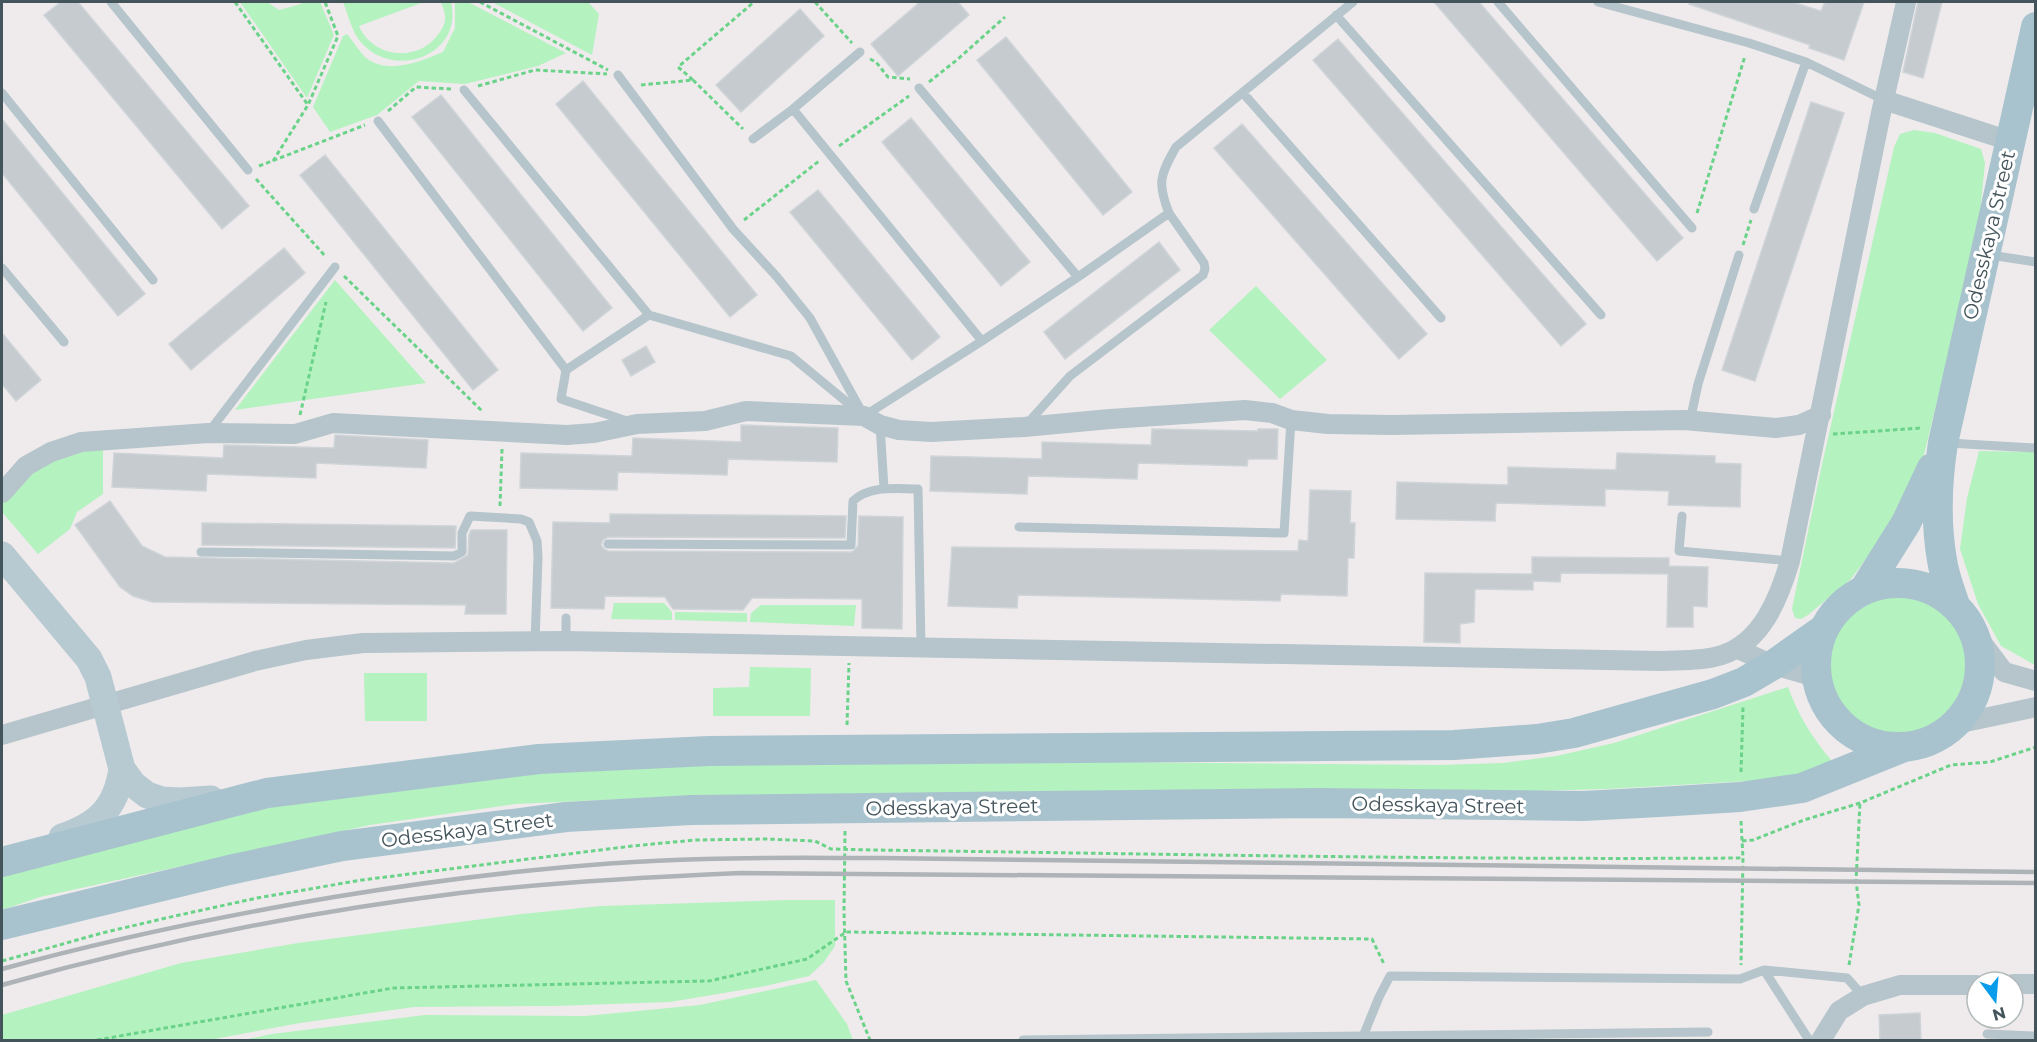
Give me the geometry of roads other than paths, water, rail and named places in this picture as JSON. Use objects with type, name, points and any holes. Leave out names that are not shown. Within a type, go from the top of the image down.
[{"type":"main road","name":"Odesskaya Street","points":[[1932,435],[1984,254],[2036,27]]},
{"type":"main road","points":[[1864,590],[1906,523],[1932,435]]},
{"type":"main road","points":[[1932,435],[1938,481],[1938,533],[1942,561],[1954,605]]},
{"type":"main road","points":[[1892,583],[1921,586],[1939,593],[1954,605],[1966,617],[1974,632],[1980,656],[1979,681],[1971,704],[1956,724],[1932,740],[1904,747],[1880,745],[1857,736],[1838,721],[1824,701],[1816,677],[1816,653],[1824,630],[1840,606],[1864,590],[1892,583]]},
{"type":"main road","points":[[7,861],[267,793],[539,759],[709,751],[1454,746],[1574,733],[1713,694],[1744,682],[1824,630]]},
{"type":"main road","name":"Odesskaya Street","points":[[2,925],[230,870],[342,846],[566,817],[691,810],[1318,803],[1583,806],[1740,797],[1802,788],[1904,747]]},
{"type":"street","points":[[2,735],[255,661],[306,650],[363,644],[566,642],[1662,661],[1703,659],[1738,649],[1767,618],[1782,590],[1790,561],[1906,2]]},
{"type":"street","points":[[1884,100],[2010,141]]},
{"type":"street","points":[[2,493],[26,465],[51,452],[81,442],[208,433],[295,434],[333,423],[567,435],[594,433],[637,424],[705,421],[746,411],[872,421],[900,430],[931,432],[1245,410],[1272,413],[1291,420],[1328,424],[1391,425],[1690,421],[1776,428],[1799,425],[1821,415]]},
{"type":"street","points":[[2,555],[89,659],[98,677],[122,769],[140,790],[162,800],[201,800],[267,793]]},
{"type":"street","points":[[1974,632],[2004,672],[2036,681]]},
{"type":"street","points":[[1738,649],[1773,665],[1816,677]]},
{"type":"street","points":[[1956,724],[2036,707]]},
{"type":"street","points":[[7,861],[33,847],[72,834],[97,821],[113,802],[122,769]]},
{"type":"street","points":[[1821,1041],[1839,1011],[1863,996],[1900,985],[1965,985]]},
{"type":"lane","points":[[111,2],[248,170]]},
{"type":"lane","points":[[1024,427],[1070,376],[1203,275],[1204,262],[1169,213],[1161,193],[1160,180],[1163,169],[1176,147],[1353,2]]},
{"type":"lane","points":[[1498,2],[1692,228]]},
{"type":"lane","points":[[1599,2],[1749,43],[1806,62],[1884,100]]},
{"type":"lane","points":[[1336,15],[1601,315]]},
{"type":"lane","points":[[753,139],[793,109],[860,52]]},
{"type":"lane","points":[[1754,209],[1806,62]]},
{"type":"lane","points":[[618,75],[733,229],[777,277],[810,318],[872,421],[884,488]]},
{"type":"lane","points":[[919,88],[1078,277]]},
{"type":"lane","points":[[464,90],[649,315],[790,356],[872,421]]},
{"type":"lane","points":[[2,93],[153,280]]},
{"type":"lane","points":[[1243,93],[1441,318]]},
{"type":"lane","points":[[793,109],[982,341]]},
{"type":"lane","points":[[378,121],[566,370]]},
{"type":"lane","points":[[872,421],[982,341],[1169,213]]},
{"type":"lane","points":[[1984,254],[2036,262]]},
{"type":"lane","points":[[1690,421],[1698,384],[1739,255]]},
{"type":"lane","points":[[208,433],[335,267]]},
{"type":"lane","points":[[2,268],[63,342]]},
{"type":"lane","points":[[637,424],[561,399],[566,370],[649,315]]},
{"type":"lane","points":[[1019,527],[1284,534],[1291,420]]},
{"type":"lane","points":[[1932,435],[2036,448]]},
{"type":"lane","points":[[608,544],[851,545],[853,501],[861,493],[884,488],[918,489],[921,648]]},
{"type":"lane","points":[[201,552],[454,556],[462,552],[462,533],[470,516],[521,519],[529,522],[537,541],[536,642]]},
{"type":"lane","points":[[1682,516],[1679,551],[1790,561]]},
{"type":"lane","points":[[566,618],[566,642]]},
{"type":"lane","points":[[1764,970],[1809,1041]]},
{"type":"lane","points":[[1362,1038],[1390,975],[1740,979],[1764,970],[1846,978],[1863,996]]},
{"type":"lane","points":[[1023,1041],[1708,1032]]},
{"type":"lane","points":[[1987,1034],[2036,1036]]},
{"type":"railway","points":[[2,969],[167,929],[334,897],[426,883],[611,863],[748,858],[881,858],[2036,872]]},
{"type":"railway","points":[[2,985],[172,942],[344,909],[495,889],[671,876],[741,873],[2036,883]]}]
